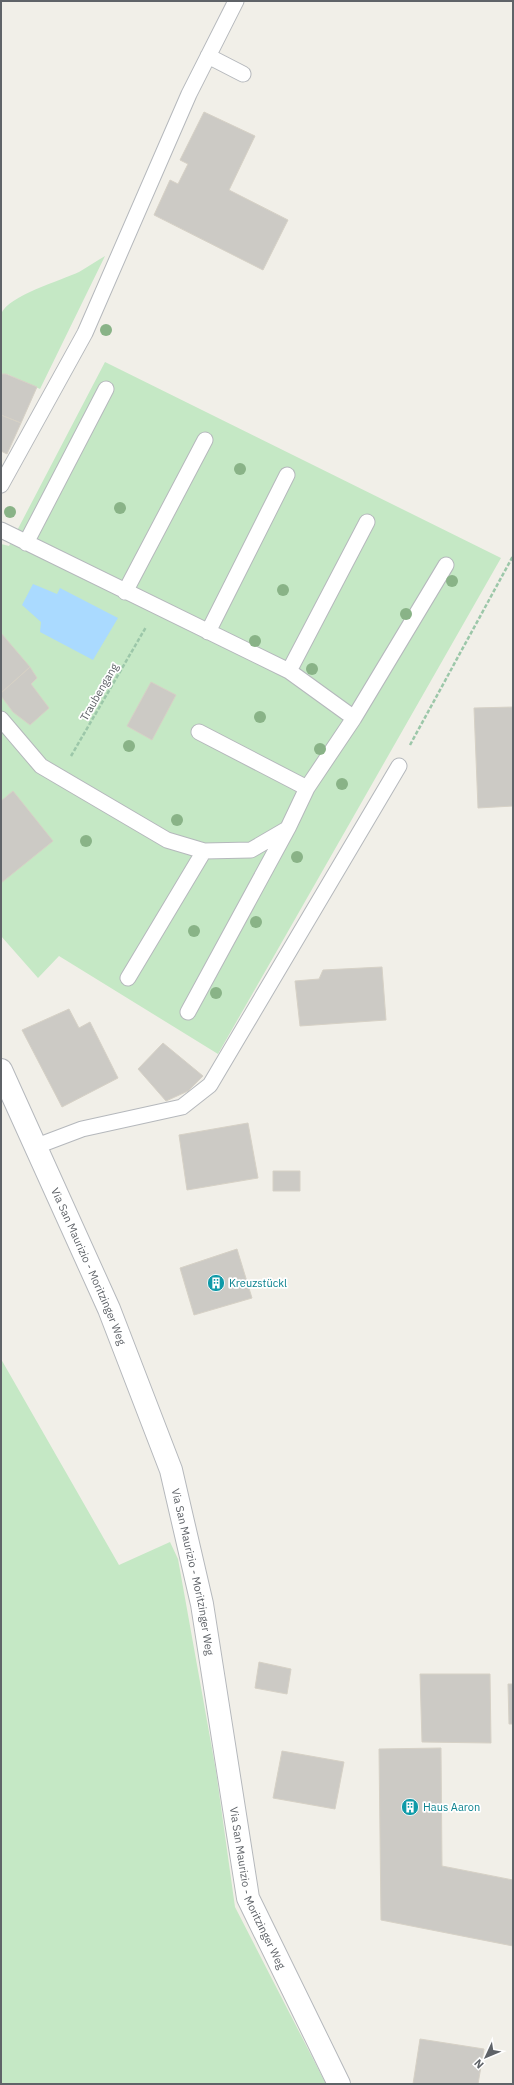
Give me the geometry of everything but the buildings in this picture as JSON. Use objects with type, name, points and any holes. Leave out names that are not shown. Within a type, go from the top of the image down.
[{"type":"street","name":"Via San Maurizio - Moritzinger Weg","points":[[1,1070],[37,1146],[109,1309],[171,1470],[202,1604],[248,1898],[339,2084]]},
{"type":"lane","points":[[1,485],[85,333],[189,94],[236,1]]},
{"type":"lane","points":[[208,56],[243,74]]},
{"type":"lane","points":[[26,543],[106,389]]},
{"type":"lane","points":[[125,592],[205,440]]},
{"type":"lane","points":[[208,632],[287,475]]},
{"type":"lane","points":[[289,671],[367,522]]},
{"type":"lane","points":[[1,530],[157,608],[289,671],[354,718]]},
{"type":"lane","points":[[188,1012],[288,828],[307,788],[354,718],[446,564]]},
{"type":"lane","points":[[1,719],[41,766],[168,840],[204,851],[251,850],[288,828]]},
{"type":"lane","points":[[199,732],[307,788]]},
{"type":"lane","points":[[37,1146],[82,1129],[182,1107],[210,1086],[399,766]]},
{"type":"lane","points":[[128,978],[204,851]]},
{"type":"path","points":[[399,766],[513,556]]},
{"type":"path","name":"Traubengang","points":[[41,766],[70,758],[157,608]]},
{"type":"green space","points":[[105,256],[40,389],[7,374],[1,374],[1,314],[6,307],[24,295],[79,272]]},
{"type":"green space","points":[[105,362],[501,558],[218,1054],[59,956],[38,978],[1,936],[1,544],[9,546]]},
{"type":"green space","points":[[1,1359],[119,1565],[170,1542],[178,1559],[216,1771],[235,1907],[326,2084],[1,2084]]},
{"type":"water","points":[[33,584],[57,594],[60,588],[118,618],[93,660],[40,632],[41,622],[22,605]]},
{"type":"place","name":"Kreuzstückl","points":[[216,1283]]},
{"type":"place","name":"Haus Aaron","points":[[410,1807]]}]
